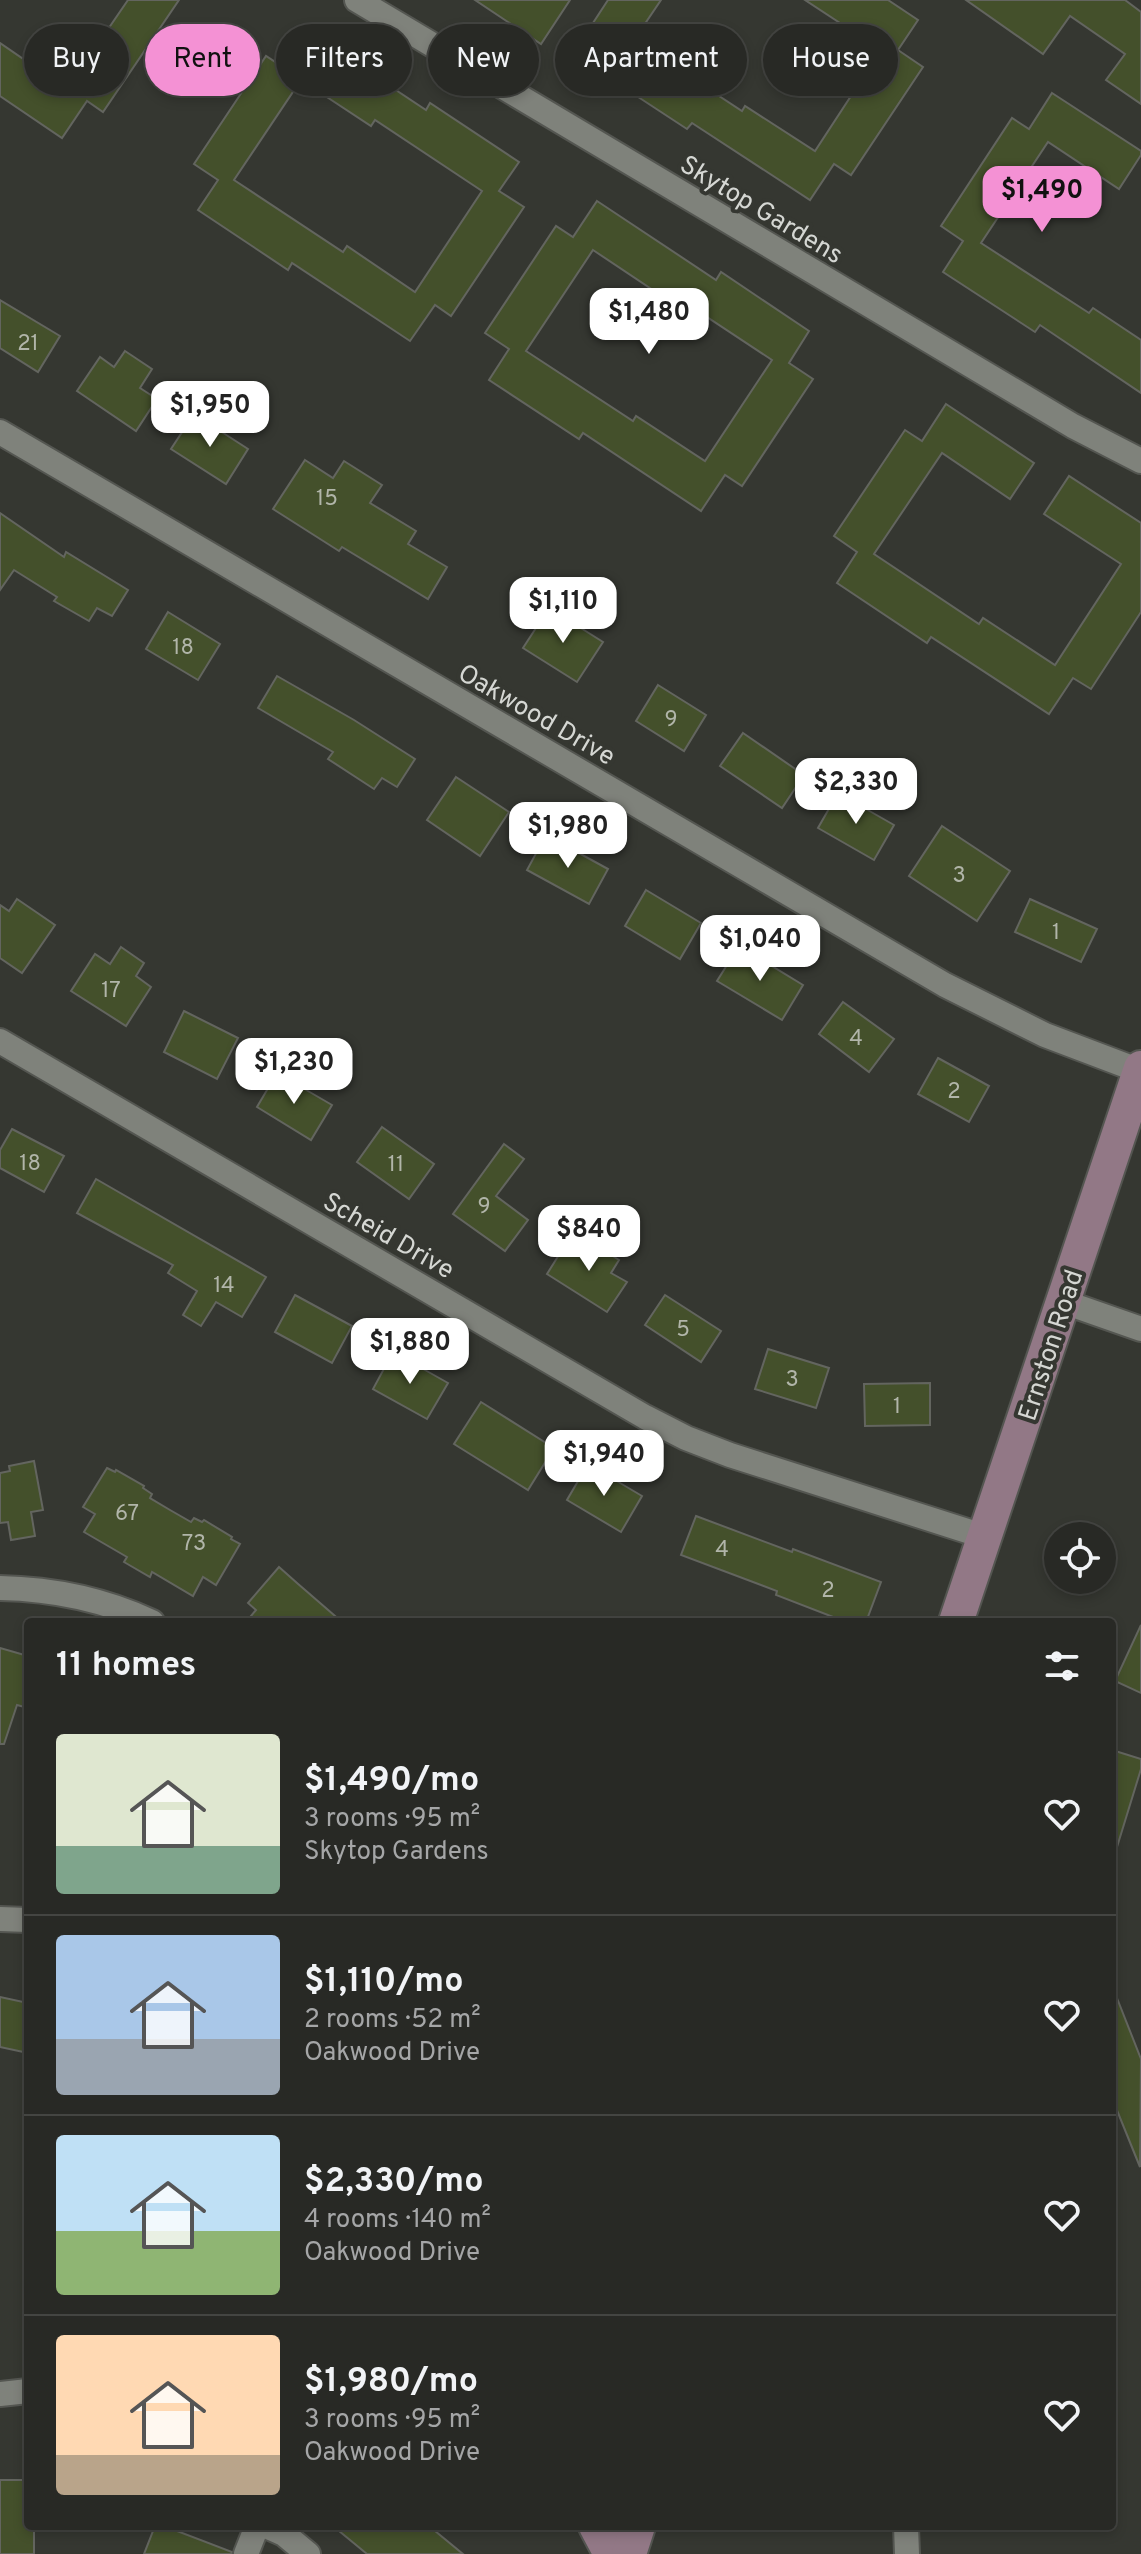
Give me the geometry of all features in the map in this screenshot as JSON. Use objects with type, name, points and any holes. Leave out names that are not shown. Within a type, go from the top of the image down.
[{"type":"street","name":"Skytop Gardens","points":[[357,0],[1073,426],[1141,461]]},
{"type":"street","name":"Oakwood Drive","points":[[0,432],[945,985],[1045,1035],[1140,1069]]},
{"type":"street","name":"Scheid Drive","points":[[0,1041],[686,1438],[986,1537]]},
{"type":"street","name":"Ernston Road","points":[[957,1618],[1140,1069]]},
{"type":"street","points":[[1064,1302],[1141,1329]]},
{"type":"street","points":[[0,1588],[34,1588],[75,1595],[142,1618]]},
{"type":"street","points":[[0,1919],[24,1920]]},
{"type":"street","points":[[0,2394],[24,2391]]},
{"type":"street","points":[[246,2554],[255,2530]]},
{"type":"street","points":[[275,2530],[308,2554]]},
{"type":"street","points":[[598,2530],[611,2554]]},
{"type":"street","points":[[629,2554],[637,2530]]},
{"type":"street","points":[[906,2530],[907,2554]]},
{"type":"building","points":[[128,0],[179,0],[163,24],[145,24],[145,50],[129,74],[129,24],[112,24]]},
{"type":"building","points":[[475,0],[570,0],[541,44],[539,24],[511,24]]},
{"type":"building","points":[[608,0],[661,0],[645,24],[593,23]]},
{"type":"building","points":[[805,0],[888,0],[918,20],[898,50],[898,24],[841,24]]},
{"type":"building","points":[[966,0],[1125,0],[1141,12],[1141,104],[1106,80],[1125,54],[1070,16],[1043,54]]},
{"type":"building","points":[[0,43],[24,59],[24,96],[114,96],[103,112],[87,101],[62,138],[0,96]]},
{"type":"building","points":[[898,50],[923,67],[851,175],[834,164],[810,200],[692,123],[687,129],[637,96],[719,96],[742,111],[745,106],[815,151],[851,96],[898,96]]},
{"type":"building","points":[[266,56],[276,62],[276,96],[290,96],[234,180],[343,252],[347,246],[415,292],[482,191],[375,120],[371,126],[325,96],[405,96],[426,110],[430,103],[519,162],[499,191],[524,207],[451,316],[435,305],[410,341],[292,263],[288,270],[198,210],[218,180],[194,164],[239,96],[260,96],[260,65]]},
{"type":"building","points":[[1052,93],[1141,151],[1141,155],[1119,189],[1048,142],[981,243],[1089,313],[1093,308],[1141,340],[1141,393],[1040,325],[1035,332],[943,272],[963,241],[941,226],[1012,118],[1029,129]]},
{"type":"building","points":[[597,201],[716,280],[721,272],[809,331],[789,363],[813,379],[742,486],[725,475],[701,511],[583,433],[579,439],[489,380],[509,349],[485,333],[556,226],[573,237]],"holes":[[[593,250],[662,296],[666,290],[772,360],[705,461],[636,416],[633,421],[526,351]]]},
{"type":"building","points":[[0,300],[60,336],[38,372],[0,348]]},
{"type":"building","points":[[125,351],[152,369],[140,388],[157,399],[136,431],[77,391],[100,357],[114,367]]},
{"type":"building","points":[[946,404],[1034,463],[1010,499],[942,453],[874,554],[979,624],[983,618],[1055,665],[1121,564],[1044,514],[1069,476],[1141,523],[1141,612],[1091,689],[1073,678],[1049,714],[931,637],[927,643],[837,583],[857,552],[834,536],[905,430],[922,441]]},
{"type":"building","points":[[194,414],[248,449],[226,484],[171,449]]},
{"type":"building","points":[[305,460],[333,478],[344,461],[382,485],[370,503],[416,531],[408,544],[447,567],[428,599],[342,547],[339,551],[273,509]]},
{"type":"building","points":[[0,513],[64,557],[66,552],[128,590],[112,616],[97,608],[89,621],[54,601],[57,597],[14,570],[0,590]]},
{"type":"building","points":[[549,608],[603,642],[577,682],[523,648]]},
{"type":"building","points":[[168,612],[220,644],[198,680],[146,649]]},
{"type":"building","points":[[277,676],[415,759],[397,787],[382,778],[374,789],[328,759],[333,752],[258,708]]},
{"type":"building","points":[[658,685],[706,715],[684,751],[636,721]]},
{"type":"building","points":[[743,733],[804,775],[782,808],[720,766]]},
{"type":"building","points":[[456,777],[509,812],[480,856],[427,820]]},
{"type":"building","points":[[838,793],[894,825],[874,860],[818,828]]},
{"type":"building","points":[[942,826],[1010,871],[977,921],[909,876]]},
{"type":"building","points":[[546,835],[608,869],[589,904],[527,870]]},
{"type":"building","points":[[646,890],[701,923],[680,959],[625,926]]},
{"type":"building","points":[[17,899],[55,925],[22,973],[0,958],[0,905],[9,911]]},
{"type":"building","points":[[1030,899],[1097,929],[1081,962],[1015,932]]},
{"type":"building","points":[[739,946],[803,985],[782,1020],[717,981]]},
{"type":"building","points":[[121,947],[144,963],[136,976],[151,987],[126,1026],[71,991],[95,954],[110,964]]},
{"type":"building","points":[[843,1002],[894,1039],[869,1072],[819,1034]]},
{"type":"building","points":[[184,1011],[238,1038],[217,1079],[164,1052]]},
{"type":"building","points":[[938,1058],[989,1086],[969,1122],[918,1094]]},
{"type":"building","points":[[277,1073],[332,1105],[311,1140],[257,1107]]},
{"type":"building","points":[[382,1127],[434,1164],[409,1199],[357,1162]]},
{"type":"building","points":[[12,1129],[64,1156],[44,1192],[0,1168],[0,1150]]},
{"type":"building","points":[[504,1144],[524,1159],[496,1196],[528,1220],[505,1251],[453,1214]]},
{"type":"building","points":[[96,1179],[266,1277],[242,1317],[216,1302],[201,1326],[183,1315],[197,1291],[168,1273],[173,1265],[77,1213]]},
{"type":"building","points":[[584,1238],[619,1260],[611,1273],[627,1282],[607,1312],[547,1274],[567,1242],[577,1248]]},
{"type":"building","points":[[295,1295],[352,1326],[332,1363],[275,1332]]},
{"type":"building","points":[[665,1295],[721,1331],[701,1362],[645,1325]]},
{"type":"building","points":[[768,1349],[829,1368],[816,1408],[755,1389]]},
{"type":"building","points":[[393,1352],[448,1383],[427,1419],[373,1389]]},
{"type":"building","points":[[930,1383],[930,1425],[865,1426],[864,1384]]},
{"type":"building","points":[[481,1402],[554,1448],[528,1490],[454,1444]]},
{"type":"building","points":[[34,1461],[43,1510],[31,1512],[35,1536],[11,1540],[8,1522],[0,1523],[0,1473],[10,1471],[9,1466]]},
{"type":"building","points":[[588,1464],[642,1496],[621,1532],[567,1500]]},
{"type":"building","points":[[107,1468],[144,1486],[152,1494],[150,1498],[191,1522],[194,1518],[204,1520],[240,1544],[216,1585],[203,1577],[193,1596],[152,1572],[150,1577],[124,1562],[127,1557],[84,1532],[95,1514],[83,1507]]},
{"type":"building","points":[[696,1516],[881,1582],[868,1618],[836,1618],[776,1595],[777,1591],[681,1555]]},
{"type":"building","points":[[279,1567],[337,1618],[249,1618],[256,1610],[248,1603]]},
{"type":"building","points":[[1141,1625],[1141,1693],[1116,1679]]},
{"type":"building","points":[[0,1648],[24,1655],[24,1707],[17,1705],[4,1744],[0,1744]]},
{"type":"building","points":[[1116,1751],[1141,1759],[1141,1769],[1117,1847]]},
{"type":"building","points":[[1116,1996],[1141,2059],[1140,2167],[1116,2108]]},
{"type":"building","points":[[0,1997],[24,2002],[24,2052],[0,2047]]},
{"type":"building","points":[[0,2480],[24,2480],[24,2530],[34,2530],[34,2554],[0,2554]]},
{"type":"building","points":[[153,2530],[174,2530],[232,2552],[231,2554],[144,2554]]},
{"type":"building","points":[[338,2530],[434,2530],[463,2554],[367,2554]]}]
